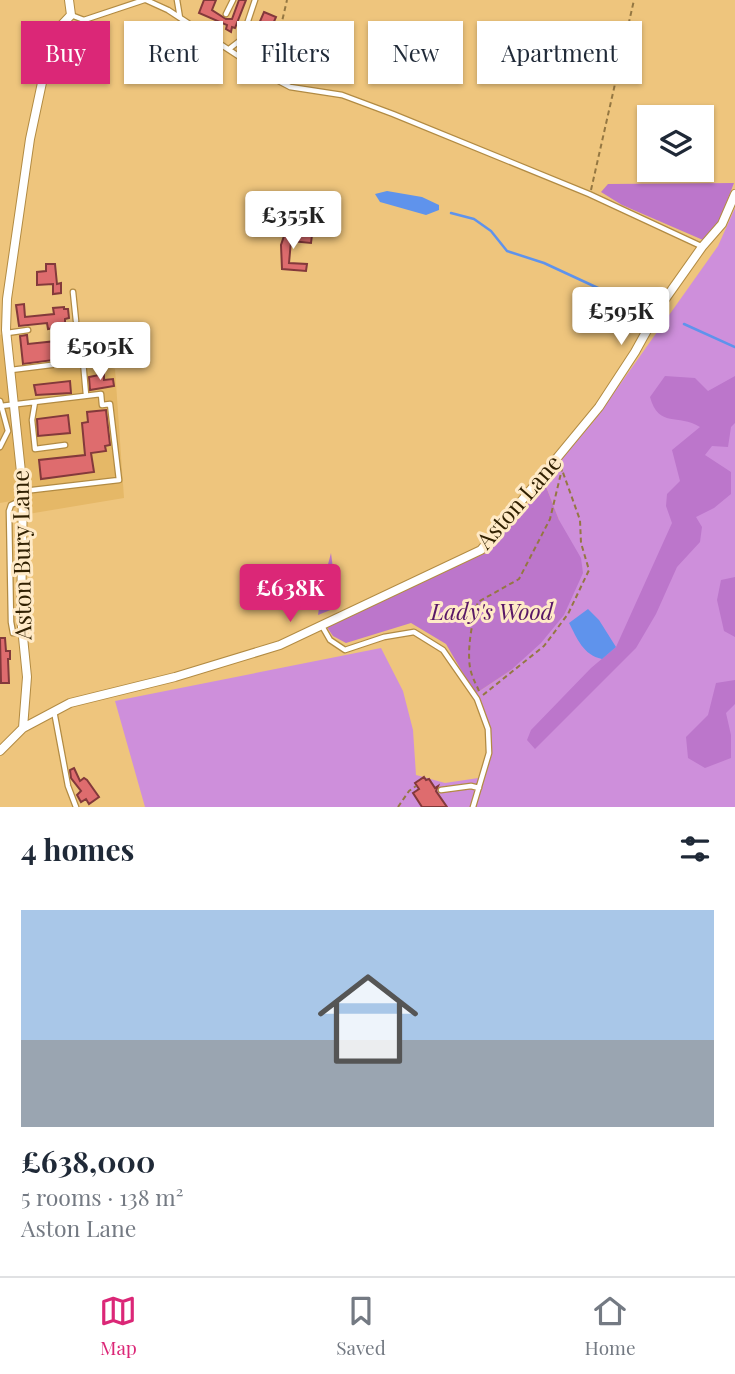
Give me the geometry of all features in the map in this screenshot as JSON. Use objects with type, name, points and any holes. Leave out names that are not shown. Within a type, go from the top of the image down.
[{"type":"street","points":[[69,0],[71,15]]},
{"type":"street","name":"Aston Bury Lane","points":[[23,728],[27,677],[22,633],[23,495],[7,333],[7,299],[30,139],[54,33],[71,15]]},
{"type":"street","name":"Aston Lane","points":[[0,751],[23,728],[70,703],[176,677],[280,645],[481,550],[599,407],[635,352],[661,305],[702,247],[722,224],[735,194]]},
{"type":"lane","points":[[71,15],[84,20],[145,0],[160,6],[237,55]]},
{"type":"lane","points":[[177,0],[181,19]]},
{"type":"lane","points":[[226,14],[233,0]]},
{"type":"lane","points":[[248,21],[254,0]]},
{"type":"lane","points":[[229,49],[237,43]]},
{"type":"lane","points":[[284,84],[342,95],[589,194],[702,247]]},
{"type":"lane","points":[[73,292],[76,321]]},
{"type":"lane","points":[[7,333],[28,330]]},
{"type":"lane","points":[[11,370],[83,360],[86,396]]},
{"type":"lane","points":[[1,406],[101,394],[102,405],[110,404],[119,480],[23,495],[11,505],[11,622],[13,633],[22,633]]},
{"type":"lane","points":[[0,401],[8,431],[0,447]]},
{"type":"lane","points":[[35,402],[32,420],[35,449],[65,445]]},
{"type":"lane","points":[[321,625],[330,640],[345,650],[384,637],[414,632],[443,650],[477,699],[488,729],[489,753],[473,807]]},
{"type":"lane","points":[[54,710],[68,786],[76,807]]},
{"type":"lane","points":[[441,790],[479,788]]},
{"type":"path","points":[[282,21],[287,0]]},
{"type":"path","points":[[589,194],[634,0]]},
{"type":"path","points":[[477,699],[544,646],[568,614],[589,570],[581,543],[580,520],[562,468],[556,459]]},
{"type":"path","points":[[480,690],[472,676],[469,662],[472,619],[478,602],[519,579],[550,519],[562,468]]},
{"type":"path","points":[[398,807],[416,786]]},
{"type":"shaded area","points":[[735,208],[735,807],[145,807],[115,701],[381,648],[403,691],[413,730],[416,775],[445,783],[485,777],[489,734],[475,694],[511,670],[559,520],[545,484],[559,462],[594,421],[718,246]]},
{"type":"shaded area","points":[[8,331],[15,370],[105,365],[115,369],[124,498],[28,514],[18,509],[17,500],[0,503],[0,335]]},
{"type":"green space","points":[[734,183],[718,224],[703,240],[622,205],[601,192],[608,184]]},
{"type":"green space","points":[[665,376],[695,378],[708,391],[735,376],[735,423],[731,427],[728,447],[712,446],[705,455],[731,472],[731,494],[714,508],[696,517],[702,527],[700,542],[677,567],[656,614],[636,648],[535,749],[527,740],[531,730],[591,668],[616,647],[672,523],[666,506],[667,494],[680,481],[672,450],[700,427],[664,417],[654,407],[650,397]]},
{"type":"green space","name":"Lady's Wood","points":[[545,484],[559,520],[581,558],[583,573],[564,615],[541,643],[511,670],[475,694],[446,644],[411,623],[346,643],[333,636],[326,626],[427,577],[486,553]]},
{"type":"green space","points":[[331,553],[338,607],[318,615],[322,587]]},
{"type":"green space","points":[[735,577],[735,637],[724,631],[717,600],[721,580]]},
{"type":"green space","points":[[735,680],[735,704],[726,713],[731,735],[731,758],[705,768],[688,758],[686,737],[708,715],[716,683]]},
{"type":"water","points":[[387,191],[422,197],[439,205],[439,210],[426,215],[380,202],[375,194]]},
{"type":"water","points":[[588,609],[599,620],[616,647],[602,659],[585,650],[569,623]]},
{"type":"building","points":[[204,0],[216,0],[212,10],[226,19],[232,19],[239,0],[246,0],[231,32],[226,29],[227,25],[223,21],[199,13]]},
{"type":"building","points":[[264,12],[276,17],[274,21],[260,21]]},
{"type":"building","points":[[285,233],[312,235],[311,243],[291,241],[289,263],[307,264],[306,271],[282,269],[281,245]]},
{"type":"building","points":[[46,264],[55,264],[61,293],[53,294],[53,284],[37,285],[37,272],[46,271]]},
{"type":"building","points":[[24,304],[25,317],[54,314],[53,308],[68,309],[69,318],[65,319],[66,335],[74,335],[76,351],[68,352],[69,358],[23,364],[20,336],[27,335],[28,344],[56,341],[54,328],[48,329],[47,323],[19,326],[16,305]]},
{"type":"building","points":[[104,374],[104,380],[113,379],[114,386],[90,390],[89,377]]},
{"type":"building","points":[[70,381],[71,393],[36,395],[34,385]]},
{"type":"building","points":[[106,410],[110,445],[105,446],[106,451],[91,453],[94,472],[41,479],[39,460],[85,455],[82,423],[88,422],[87,412]]},
{"type":"building","points":[[68,415],[70,433],[38,436],[37,419]]},
{"type":"building","points":[[0,638],[5,638],[6,651],[10,651],[9,683],[1,683]]},
{"type":"building","points":[[74,768],[80,781],[84,778],[87,780],[99,797],[89,804],[86,799],[81,802],[77,795],[81,791],[71,778],[70,770]]},
{"type":"building","points":[[424,777],[429,779],[435,788],[438,786],[436,791],[447,807],[422,807],[413,793],[419,789],[415,783]]},
{"type":"waterway","points":[[451,213],[474,219],[491,231],[507,251],[544,263],[626,301],[649,308]]},
{"type":"waterway","points":[[684,324],[735,347]]}]
